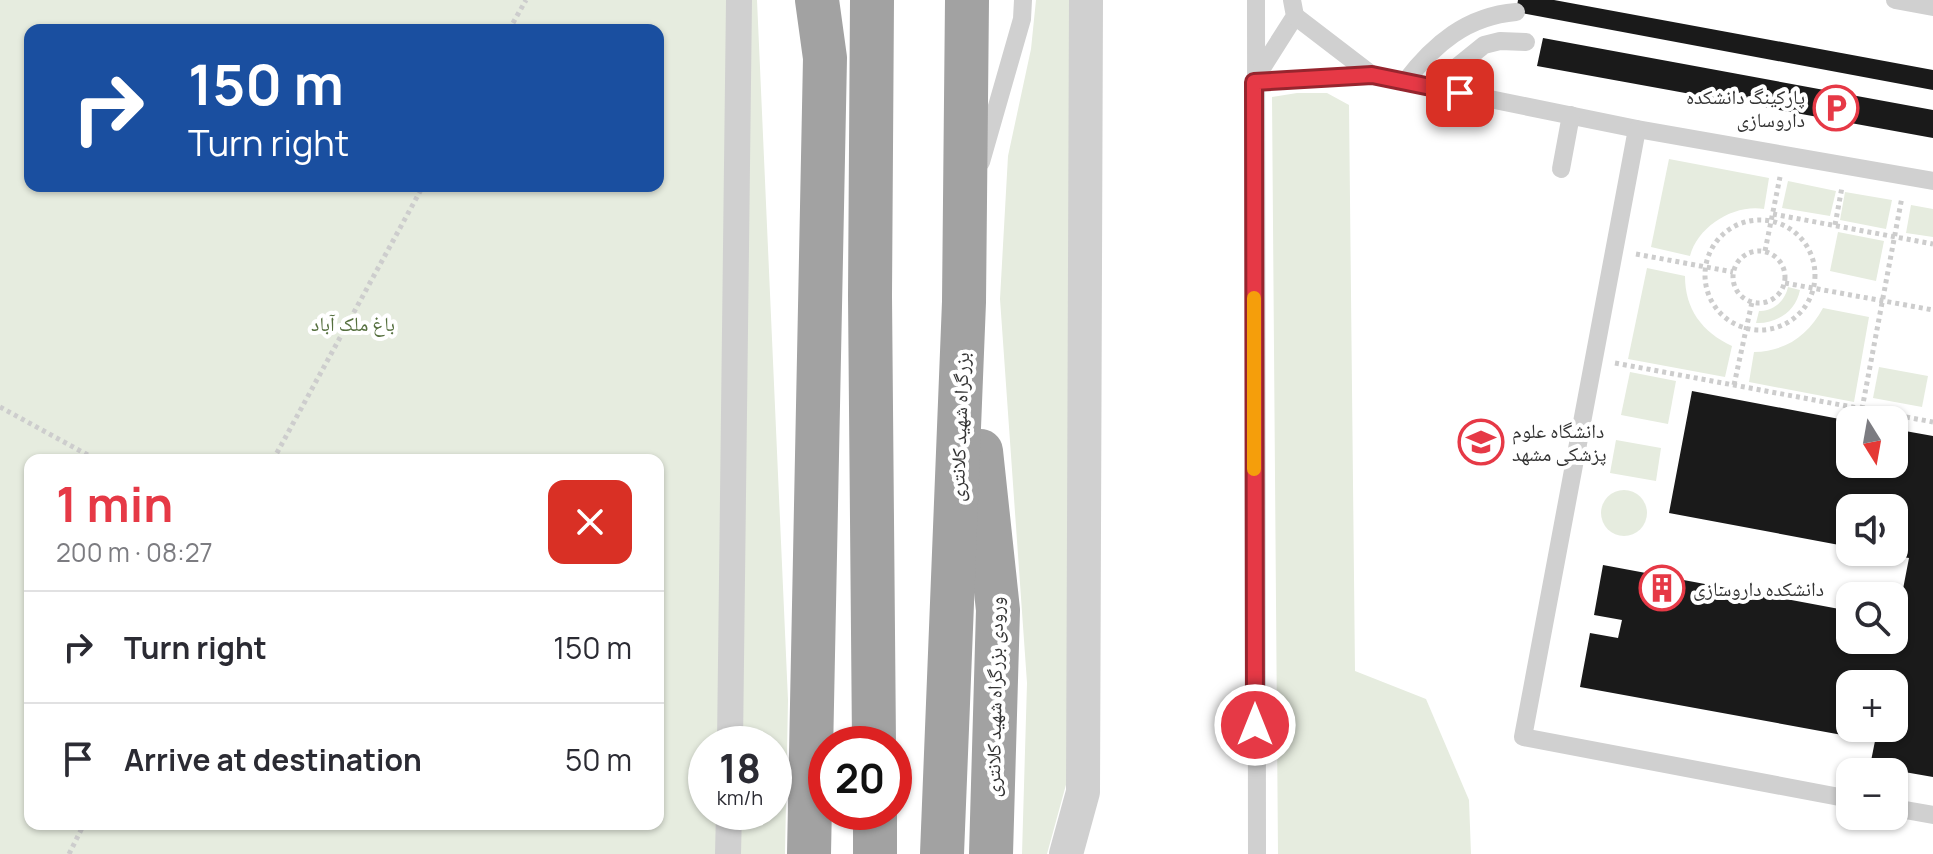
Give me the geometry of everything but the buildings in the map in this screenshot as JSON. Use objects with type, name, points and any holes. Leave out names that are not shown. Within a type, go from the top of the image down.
[{"type":"highway","points":[[809,854],[825,58],[817,0]]},
{"type":"highway","points":[[872,0],[870,296],[874,726]]},
{"type":"highway","name":"بزرگراه شهید کلانتری","points":[[942,854],[964,302],[967,0]]},
{"type":"highway","name":"ورودی بزرگراه شهید کلانتری","points":[[964,302],[998,610],[991,854]]},
{"type":"highway","points":[[875,830],[875,854]]},
{"type":"street","points":[[730,726],[739,0]]},
{"type":"street","points":[[1066,854],[1083,792],[1086,0]]},
{"type":"street","points":[[728,854],[729,830]]},
{"type":"lane","points":[[966,214],[1022,19],[1023,0]]},
{"type":"lane","points":[[1256,0],[1257,854]]},
{"type":"lane","points":[[1895,0],[1933,7]]},
{"type":"lane","points":[[1254,82],[1294,8],[1372,75]]},
{"type":"lane","points":[[1405,82],[1442,41],[1467,24],[1493,14],[1516,12]]},
{"type":"lane","points":[[1432,87],[1484,45],[1500,41],[1526,42]]},
{"type":"lane","points":[[1254,82],[1372,75],[1637,129],[1933,181]]},
{"type":"lane","points":[[1561,169],[1571,115]]},
{"type":"lane","points":[[1637,129],[1523,737],[1836,796]]},
{"type":"lane","points":[[1908,811],[1933,815]]},
{"type":"path","points":[[512,24],[526,0]]},
{"type":"path","points":[[1765,251],[1781,173]]},
{"type":"path","points":[[1835,225],[1842,184]]},
{"type":"path","points":[[276,454],[420,192]]},
{"type":"path","points":[[1863,406],[1902,196]]},
{"type":"path","points":[[1773,214],[1933,244]]},
{"type":"path","points":[[1747,221],[1782,224],[1797,233],[1808,247],[1815,264],[1810,300],[1799,315],[1783,325],[1765,330],[1746,329],[1729,321],[1715,308],[1707,292],[1705,267],[1717,240],[1730,228],[1747,221]]},
{"type":"path","points":[[1614,250],[1733,272]]},
{"type":"path","points":[[1765,251],[1780,260],[1784,268],[1784,283],[1779,294],[1772,299],[1764,303],[1752,302],[1735,288],[1733,272],[1748,252],[1765,251]]},
{"type":"path","points":[[1784,283],[1933,310]]},
{"type":"path","points":[[1734,385],[1752,302]]},
{"type":"path","points":[[1593,359],[1846,406]]},
{"type":"path","points":[[0,407],[86,454]]},
{"type":"path","points":[[1908,417],[1933,422]]},
{"type":"path","points":[[69,854],[81,830]]},
{"type":"green space","name":"باغ ملک آباد","points":[[0,0],[757,0],[787,726],[688,726],[688,830],[785,830],[785,854],[0,854]]},
{"type":"green space","points":[[1036,0],[1078,0],[1067,781],[1047,854],[1022,854],[1027,683],[1000,299],[1008,156],[1031,49]]},
{"type":"green space","points":[[1327,93],[1349,105],[1355,671],[1426,699],[1469,800],[1471,854],[1278,854],[1272,97]]},
{"type":"green space","points":[[1669,159],[1769,178],[1764,209],[1741,210],[1719,219],[1701,235],[1690,256],[1651,247]]},
{"type":"green space","points":[[1788,181],[1836,191],[1830,216],[1782,208]]},
{"type":"green space","points":[[1845,192],[1892,200],[1886,229],[1840,220]]},
{"type":"green space","points":[[1911,205],[1933,209],[1933,237],[1906,233]]},
{"type":"green space","points":[[1838,232],[1884,241],[1876,281],[1830,271]]},
{"type":"green space","points":[[1647,268],[1685,276],[1688,299],[1697,318],[1712,334],[1732,346],[1725,377],[1628,359]]},
{"type":"green space","points":[[1788,287],[1800,290],[1790,310],[1778,319],[1756,323],[1759,311],[1778,305]]},
{"type":"green space","points":[[1823,308],[1869,317],[1854,402],[1749,382],[1754,352],[1777,348],[1795,340],[1811,326]]},
{"type":"green space","points":[[1879,367],[1928,376],[1922,407],[1873,398]]},
{"type":"green space","points":[[1630,372],[1676,381],[1668,424],[1621,415]]},
{"type":"green space","points":[[1616,440],[1661,448],[1656,481],[1610,473]]},
{"type":"green space","points":[[1624,490],[1640,497],[1647,513],[1640,529],[1624,536],[1608,529],[1601,513],[1608,497]]},
{"type":"slow traffic","points":[[1254,298],[1254,469]]},
{"type":"place","name":"پارکینگ دانشکده داروسازی","points":[[1836,108]]},
{"type":"place","name":"دانشگاه علوم پزشکی مشهد","points":[[1481,442]]},
{"type":"place","name":"دانشکده داروسازی","points":[[1662,588]]},
{"type":"route","points":[[1255,725],[1254,82],[1372,75],[1460,93]]}]
